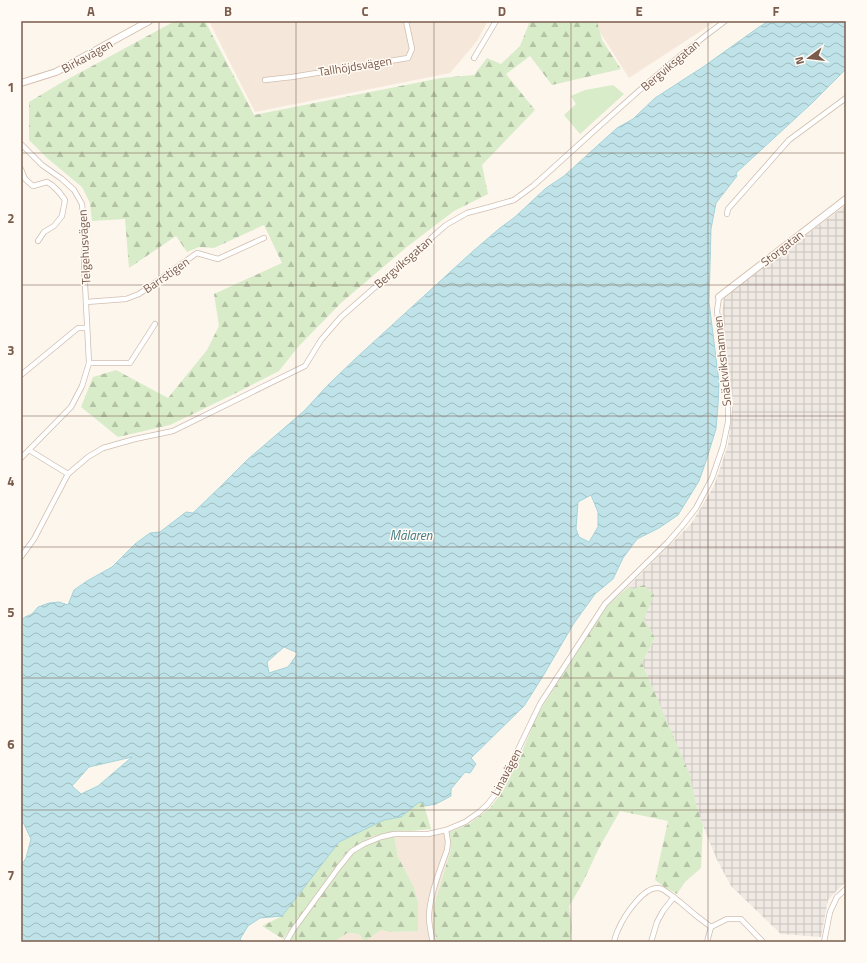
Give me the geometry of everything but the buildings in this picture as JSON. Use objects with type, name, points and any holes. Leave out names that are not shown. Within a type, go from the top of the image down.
[{"type":"street","name":"Birkavägen","points":[[21,83],[56,72],[149,21]]},
{"type":"street","name":"Tallhöjdsvägen","points":[[265,80],[408,58],[412,49],[406,21]]},
{"type":"street","points":[[474,58],[496,21]]},
{"type":"street","name":"Bergviksgatan","points":[[21,557],[34,539],[68,474],[88,457],[101,449],[135,439],[173,431],[305,366],[321,340],[341,316],[446,225],[467,213],[514,200],[538,181],[652,79],[725,21]]},
{"type":"street","points":[[727,214],[728,209],[788,140],[846,98]]},
{"type":"street","name":"Telgehusvägen","points":[[21,144],[42,165],[62,179],[74,190],[82,204],[89,363]]},
{"type":"street","points":[[21,169],[25,179],[33,186],[50,182],[60,192],[65,200],[62,216],[54,226],[44,232],[38,241]]},
{"type":"street","name":"Storgatan","points":[[719,297],[846,199]]},
{"type":"street","name":"Barrstigen","points":[[86,302],[126,299],[139,294],[198,253],[218,259],[264,238]]},
{"type":"street","name":"Snäckvikshamnen","points":[[626,584],[677,531],[696,508],[712,478],[723,446],[728,422],[728,394],[717,311],[719,297]]},
{"type":"street","points":[[21,458],[71,408],[82,386],[89,363],[130,363],[155,324]]},
{"type":"street","points":[[21,375],[78,328],[87,328]]},
{"type":"street","points":[[29,450],[68,474]]},
{"type":"street","name":"Linavägen","points":[[286,942],[338,867],[352,851],[381,837],[394,834],[428,834],[446,830],[465,822],[487,805],[498,791],[540,704],[605,604],[626,584]]},
{"type":"street","points":[[433,942],[429,918],[430,906],[447,850],[448,842],[446,830]]},
{"type":"street","points":[[614,942],[618,930],[632,906],[646,893],[652,889],[658,888],[674,897],[711,928]]},
{"type":"street","points":[[824,942],[830,912],[837,897],[846,889]]},
{"type":"street","points":[[651,942],[657,922],[663,911],[674,897]]},
{"type":"street","points":[[707,942],[711,928],[727,919],[741,919],[763,942]]},
{"type":"shaded area","points":[[209,21],[488,21],[477,41],[450,73],[255,112]]},
{"type":"shaded area","points":[[593,21],[716,21],[629,78]]},
{"type":"shaded area","points":[[846,205],[846,883],[840,887],[828,900],[821,937],[781,934],[731,886],[717,860],[703,826],[689,774],[642,663],[655,638],[644,619],[633,589],[628,587],[691,524],[714,486],[728,445],[733,401],[722,316],[724,297]]},
{"type":"shaded area","points":[[450,828],[451,849],[434,906],[434,928],[437,942],[334,942],[347,933],[359,934],[380,930],[391,932],[418,931],[418,903],[414,887],[398,857],[394,834],[428,834]]},
{"type":"green space","points":[[175,21],[205,21],[254,115],[441,78],[474,75],[487,58],[501,64],[520,46],[530,21],[597,21],[602,40],[621,69],[552,85],[530,56],[506,74],[535,110],[482,165],[488,194],[454,211],[408,246],[341,303],[298,347],[279,371],[170,425],[118,437],[81,407],[93,377],[116,370],[168,398],[207,350],[219,326],[214,294],[282,263],[264,225],[214,248],[199,247],[187,252],[176,236],[129,268],[125,219],[92,221],[90,203],[82,187],[47,158],[29,140],[29,102]]},
{"type":"green space","points":[[613,85],[624,94],[580,134],[564,115],[576,104],[571,96],[585,90]]},
{"type":"green space","points":[[644,585],[654,595],[644,619],[655,638],[642,663],[690,775],[696,804],[703,826],[701,868],[685,882],[677,894],[663,886],[655,880],[668,821],[620,811],[569,906],[572,927],[570,942],[437,942],[434,928],[434,906],[451,849],[450,832],[469,824],[490,808],[502,792],[521,754],[537,715],[593,625],[606,607],[628,587],[633,589]]},
{"type":"green space","points":[[423,802],[431,829],[394,831],[371,837],[345,854],[283,939],[262,926],[282,916],[339,842],[384,820],[401,817],[418,803]]},
{"type":"green space","points":[[394,834],[398,857],[414,887],[418,903],[418,931],[391,932],[380,930],[365,942],[359,934],[347,933],[334,942],[286,942],[352,851]]},
{"type":"water","name":"Mälaren","points":[[769,21],[846,21],[846,69],[812,103],[736,173],[737,176],[716,203],[711,229],[709,302],[719,382],[718,405],[716,429],[699,481],[678,515],[659,528],[637,539],[623,558],[613,579],[595,594],[574,623],[524,706],[471,758],[476,764],[470,773],[465,772],[451,789],[451,796],[436,804],[425,806],[423,802],[418,803],[401,817],[384,820],[339,842],[282,916],[260,918],[248,926],[240,939],[242,942],[21,942],[21,866],[26,858],[31,839],[24,824],[21,822],[21,620],[32,614],[38,607],[49,603],[59,602],[68,605],[74,590],[112,567],[135,544],[150,533],[160,532],[186,512],[193,513],[247,460],[304,411],[355,359],[472,252],[515,217],[546,188],[564,176],[617,128],[633,119],[655,98],[703,67]],"holes":[[[591,495],[598,512],[598,527],[589,542],[579,537],[576,529],[578,502]],[[284,647],[298,653],[288,667],[269,673],[267,662]],[[132,757],[98,786],[81,794],[72,786],[89,767]]]}]
